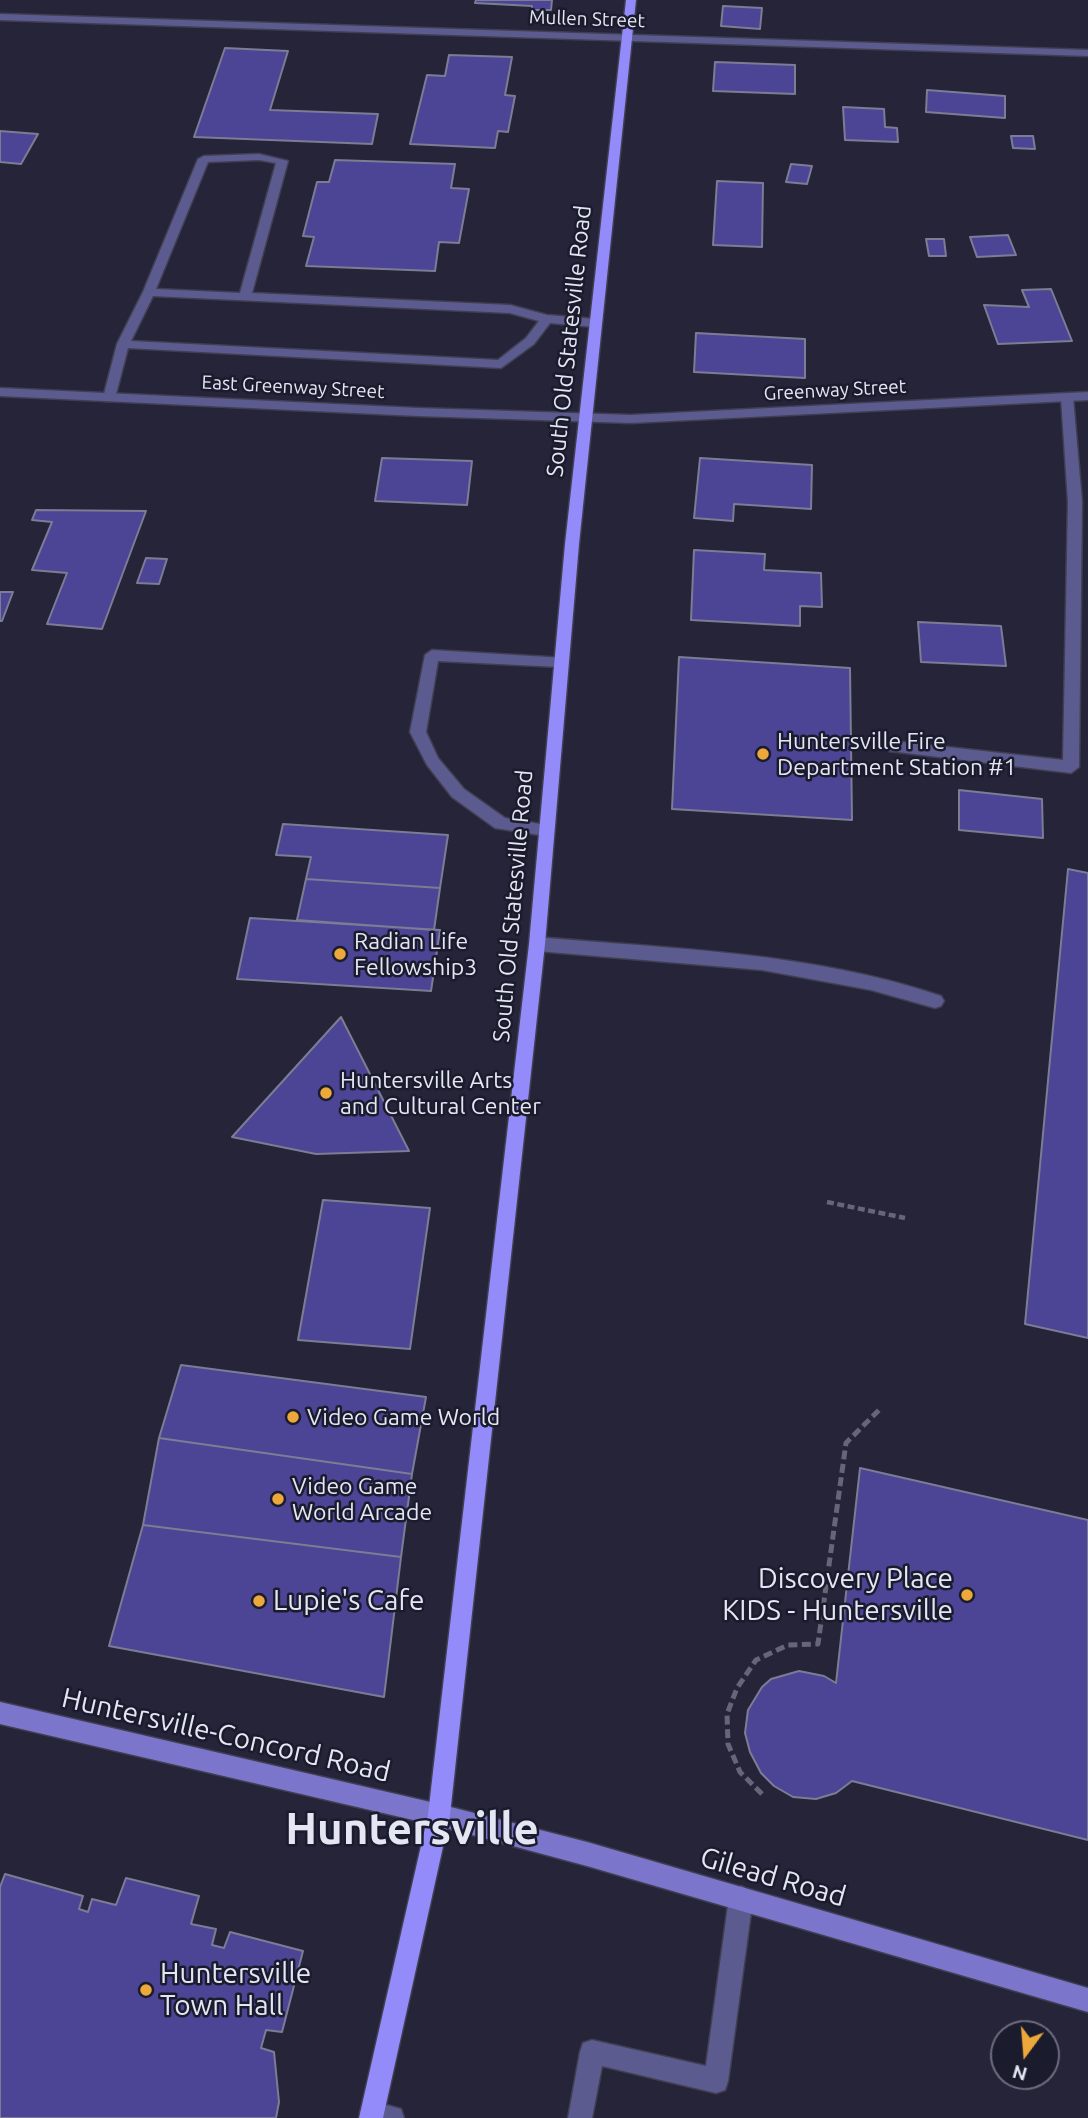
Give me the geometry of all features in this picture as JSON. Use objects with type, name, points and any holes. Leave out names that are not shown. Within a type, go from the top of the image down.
[{"type":"main road","name":"South Old Statesville Road","points":[[378,2116],[439,1815],[537,944],[560,662],[584,418],[631,0]]},
{"type":"main road","name":"Huntersville-Concord Road","points":[[0,1713],[439,1815]]},
{"type":"main road","name":"Gilead Road","points":[[439,1815],[741,1898],[1088,2000]]},
{"type":"street","name":"Mullen Street","points":[[0,17],[1088,53]]},
{"type":"street","points":[[109,398],[123,344],[149,292],[204,159],[259,157],[282,161],[244,296]]},
{"type":"street","points":[[149,292],[510,309],[547,319],[595,323]]},
{"type":"street","points":[[123,344],[502,364],[530,341],[547,319]]},
{"type":"street","name":"East Greenway Street","points":[[0,392],[584,418]]},
{"type":"street","name":"Greenway Street","points":[[584,418],[646,419],[1088,396]]},
{"type":"street","points":[[894,747],[1071,767],[1075,502],[1067,397]]},
{"type":"street","points":[[546,830],[501,824],[457,793],[432,761],[418,732],[432,655],[560,662]]},
{"type":"street","points":[[537,944],[762,963],[871,983],[935,1001]]},
{"type":"street","points":[[580,2118],[592,2052],[716,2081],[741,1898]]},
{"type":"path","points":[[827,1202],[905,1219]]},
{"type":"path","points":[[762,1794],[740,1772],[729,1744],[727,1714],[737,1688],[757,1660],[789,1645],[818,1644],[846,1443],[879,1410]]},
{"type":"building","points":[[476,0],[552,0],[551,10],[532,10],[532,6],[475,3]]},
{"type":"building","points":[[723,6],[762,8],[760,29],[721,26]]},
{"type":"building","points":[[225,48],[288,51],[270,110],[378,114],[372,144],[194,137]]},
{"type":"building","points":[[449,55],[512,57],[505,95],[515,96],[508,132],[498,131],[495,148],[410,144],[427,75],[445,76]]},
{"type":"building","points":[[715,62],[795,65],[795,94],[713,91]]},
{"type":"building","points":[[927,90],[1005,96],[1005,118],[926,112]]},
{"type":"building","points":[[843,107],[884,109],[885,127],[897,128],[898,142],[845,140]]},
{"type":"building","points":[[0,131],[38,134],[21,164],[0,162]]},
{"type":"building","points":[[1011,136],[1033,136],[1035,149],[1013,148]]},
{"type":"building","points":[[335,160],[455,164],[451,188],[469,189],[459,243],[439,242],[435,271],[306,266],[314,237],[303,236],[317,182],[329,182]]},
{"type":"building","points":[[791,164],[812,166],[807,184],[786,182]]},
{"type":"building","points":[[717,181],[763,183],[762,247],[713,245]]},
{"type":"building","points":[[1008,235],[1016,255],[977,257],[970,237]]},
{"type":"building","points":[[926,239],[944,239],[946,256],[929,256]]},
{"type":"building","points":[[1051,289],[1072,341],[998,344],[984,305],[1029,307],[1022,290]]},
{"type":"building","points":[[696,333],[805,339],[805,378],[694,372]]},
{"type":"building","points":[[382,458],[472,461],[467,505],[375,501]]},
{"type":"building","points":[[700,458],[812,465],[811,509],[734,504],[733,521],[694,518]]},
{"type":"building","points":[[36,510],[146,511],[102,629],[47,624],[67,573],[32,570],[52,522],[32,520]]},
{"type":"building","points":[[694,550],[765,554],[764,570],[821,573],[822,607],[800,606],[800,626],[691,620]]},
{"type":"building","points":[[146,558],[167,559],[159,584],[137,583]]},
{"type":"building","points":[[0,592],[13,592],[2,621],[0,621]]},
{"type":"building","points":[[918,622],[1001,626],[1006,666],[921,662]]},
{"type":"building","name":"Huntersville Fire Department Station #1","points":[[679,657],[850,668],[852,820],[672,809]]},
{"type":"building","points":[[959,790],[1042,799],[1043,838],[959,830]]},
{"type":"building","points":[[283,824],[448,835],[440,888],[306,879],[311,857],[276,855]]},
{"type":"building","points":[[1068,869],[1088,873],[1088,1338],[1025,1324]]},
{"type":"building","points":[[306,879],[440,888],[434,930],[297,920]]},
{"type":"building","name":"Radian Life Fellowship3","points":[[250,918],[440,930],[431,991],[237,979]]},
{"type":"building","name":"Huntersville Arts and Cultural Center","points":[[341,1017],[409,1151],[316,1154],[232,1137]]},
{"type":"building","points":[[323,1200],[430,1208],[410,1349],[298,1340]]},
{"type":"building","name":"Video Game World","points":[[181,1365],[426,1397],[412,1474],[159,1438]]},
{"type":"building","name":"Video Game World Arcade","points":[[159,1438],[412,1474],[401,1557],[143,1525]]},
{"type":"building","name":"Discovery Place KIDS - Huntersville","points":[[860,1468],[1088,1520],[1088,1840],[852,1781],[836,1793],[816,1799],[793,1797],[774,1786],[761,1773],[750,1752],[745,1733],[748,1710],[762,1687],[771,1679],[799,1671],[824,1676],[836,1683]]},
{"type":"building","name":"Lupie's Cafe","points":[[143,1525],[401,1557],[384,1697],[109,1646]]},
{"type":"building","name":"Huntersville Town Hall","points":[[5,1874],[83,1896],[79,1909],[88,1912],[92,1899],[116,1905],[126,1878],[199,1896],[191,1924],[216,1929],[212,1945],[224,1948],[230,1932],[303,1951],[282,2032],[266,2030],[261,2048],[274,2052],[279,2102],[276,2118],[0,2118],[0,1887]]},
{"type":"place","name":"Huntersville Fire Department Station #1","points":[[763,754]]},
{"type":"place","name":"Radian Life Fellowship3","points":[[340,954]]},
{"type":"place","name":"Huntersville Arts and Cultural Center","points":[[326,1093]]},
{"type":"place","name":"Video Game World","points":[[293,1417]]},
{"type":"place","name":"Video Game World Arcade","points":[[278,1499]]},
{"type":"place","name":"Discovery Place KIDS - Huntersville","points":[[967,1595]]},
{"type":"place","name":"Lupie's Cafe","points":[[259,1601]]},
{"type":"place","name":"Huntersville Town Hall","points":[[146,1990]]},
{"type":"district","name":"Huntersville","points":[[412,1829]]}]
